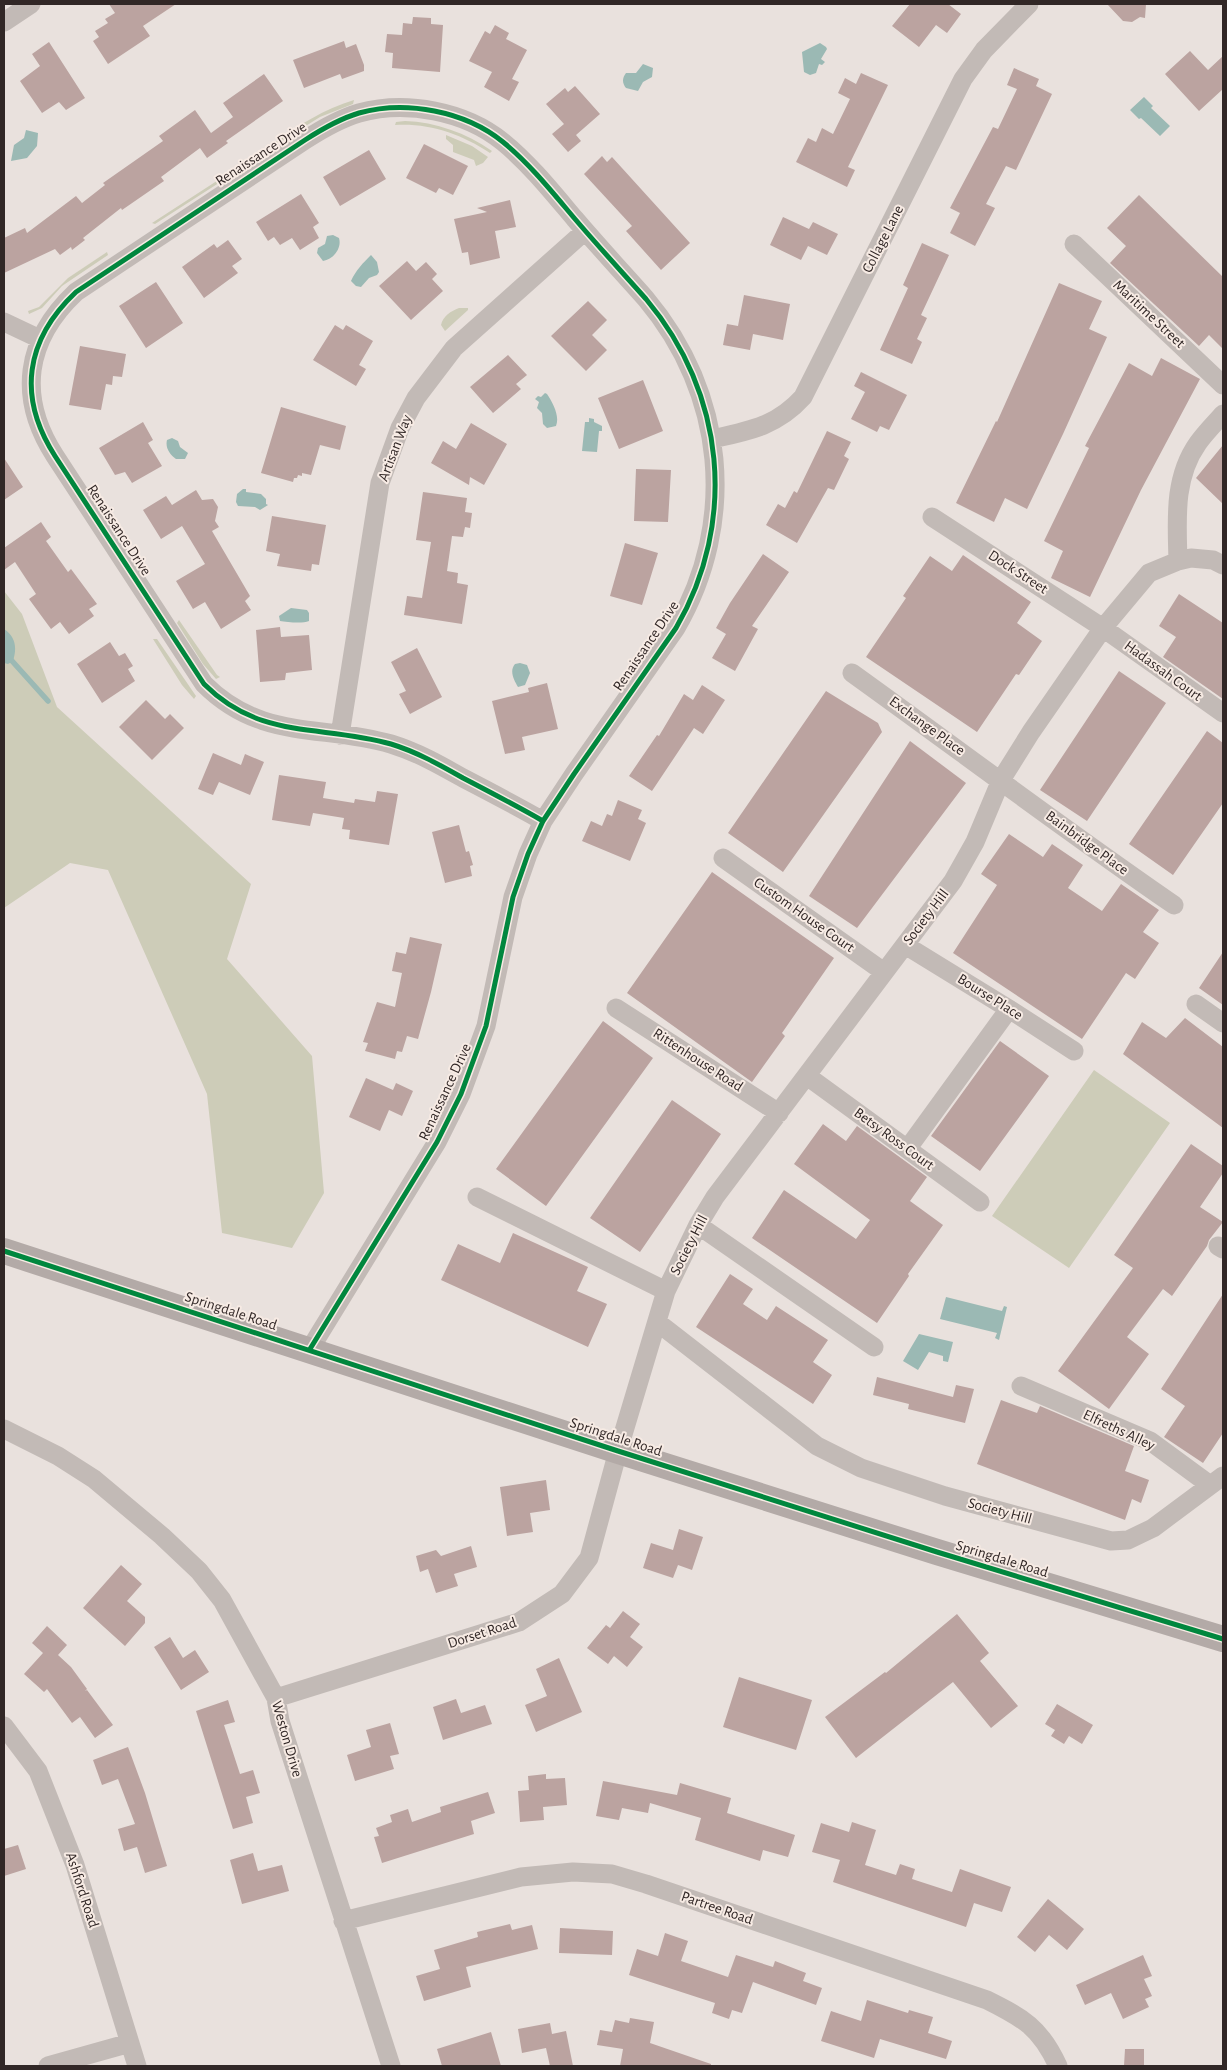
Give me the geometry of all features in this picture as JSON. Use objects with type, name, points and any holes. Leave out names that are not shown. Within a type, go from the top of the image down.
[{"type":"main road","name":"Springdale Road","points":[[4,1251],[310,1349],[618,1451],[946,1555],[1223,1639]]},
{"type":"street","points":[[8,13],[31,4]]},
{"type":"street","name":"Collage Lane","points":[[712,439],[774,422],[795,406],[803,397],[963,80],[984,50],[1029,4]]},
{"type":"street","name":"Renaissance Drive","points":[[310,1349],[436,1142],[464,1088],[490,1014],[513,897],[528,854],[543,821],[676,628],[694,596],[713,526],[715,494],[712,439],[699,390],[684,354],[674,336],[663,318],[522,160],[491,134],[462,119],[440,113],[394,108],[367,111],[338,121],[304,140],[89,283],[60,307],[40,339],[34,358],[31,382],[33,408],[41,432],[204,684],[229,706],[257,720],[278,726],[380,741],[415,752],[543,821]]},
{"type":"street","name":"Artisan Way","points":[[340,734],[379,488],[391,449],[400,428],[421,391],[454,348],[585,231]]},
{"type":"street","name":"Maritime Street","points":[[1074,244],[1223,384]]},
{"type":"street","points":[[4,322],[40,339]]},
{"type":"street","points":[[1178,561],[1176,505],[1184,470],[1197,444],[1223,414]]},
{"type":"street","name":"Dock Street","points":[[932,517],[1103,628]]},
{"type":"street","name":"Society Hill","points":[[618,1451],[666,1291],[698,1225],[715,1198],[953,881],[975,842],[1001,780],[1031,732],[1103,628],[1149,573],[1178,561],[1191,558],[1213,560],[1223,565]]},
{"type":"street","name":"Hadassah Court","points":[[1103,628],[1223,713]]},
{"type":"street","name":"Exchange Place","points":[[852,673],[1001,780]]},
{"type":"street","name":"Bainbridge Place","points":[[1001,780],[1174,905]]},
{"type":"street","name":"Custom House Court","points":[[723,858],[884,972]]},
{"type":"street","name":"Bourse Place","points":[[905,945],[1009,1009],[1074,1052]]},
{"type":"street","points":[[1196,1004],[1223,1023]]},
{"type":"street","name":"Rittenhouse Road","points":[[616,1008],[779,1112]]},
{"type":"street","points":[[908,1148],[1009,1009]]},
{"type":"street","name":"Betsy Ross Court","points":[[807,1076],[980,1202]]},
{"type":"street","points":[[477,1197],[666,1291]]},
{"type":"street","points":[[698,1225],[874,1347]]},
{"type":"street","name":"Society Hill","points":[[656,1322],[817,1446],[861,1468],[945,1496],[1112,1541],[1128,1540],[1154,1528],[1217,1481]]},
{"type":"street","name":"Elfreths Alley","points":[[1021,1386],[1150,1441],[1217,1481]]},
{"type":"street","name":"Weston Drive","points":[[4,1428],[58,1456],[94,1479],[162,1536],[199,1571],[222,1600],[276,1698],[280,1721],[391,2066]]},
{"type":"street","name":"Dorset Road","points":[[276,1698],[519,1622],[562,1594],[589,1558],[618,1451]]},
{"type":"street","name":"Ashford Road","points":[[4,1726],[38,1771],[75,1865],[137,2066]]},
{"type":"street","name":"Partree Road","points":[[343,1921],[521,1876],[573,1872],[612,1874],[987,2000],[1020,2016],[1034,2029],[1049,2048],[1058,2066]]},
{"type":"street","points":[[48,2066],[130,2042]]},
{"type":"green space","points":[[354,100],[353,104],[320,117],[277,144],[274,143],[312,118]]},
{"type":"green space","points":[[405,121],[439,126],[472,139],[492,151],[490,153],[468,140],[445,131],[421,126],[395,125],[396,122]]},
{"type":"green space","points":[[446,135],[472,146],[488,157],[483,163],[476,166],[474,160],[453,152],[453,145],[446,139]]},
{"type":"green space","points":[[226,175],[225,179],[155,224],[152,223]]},
{"type":"green space","points":[[107,252],[108,255],[62,286],[42,308],[29,314],[28,311],[39,307],[68,278]]},
{"type":"green space","points":[[459,308],[468,308],[468,310],[445,331],[441,325],[445,316]]},
{"type":"green space","points":[[4,591],[22,614],[57,707],[251,884],[227,959],[312,1056],[324,1193],[292,1248],[222,1233],[207,1094],[108,870],[70,863],[4,908]]},
{"type":"green space","points":[[179,620],[220,677],[216,679],[203,664],[177,623]]},
{"type":"green space","points":[[153,639],[157,639],[196,696],[194,699],[182,685]]},
{"type":"green space","points":[[1094,1070],[1170,1123],[1069,1268],[992,1216]]},
{"type":"water","points":[[820,43],[827,49],[821,59],[825,62],[822,65],[819,64],[816,73],[810,75],[804,72],[802,52]]},
{"type":"water","points":[[643,64],[653,68],[652,77],[643,82],[638,91],[626,88],[623,80],[626,73],[636,73]]},
{"type":"water","points":[[1144,97],[1153,106],[1151,108],[1170,126],[1160,136],[1130,110]]},
{"type":"water","points":[[26,130],[38,133],[37,146],[27,158],[11,161],[14,145],[24,138]]},
{"type":"water","points":[[333,235],[339,238],[338,249],[331,258],[323,261],[317,253],[318,248],[325,244],[327,236]]},
{"type":"water","points":[[371,255],[377,262],[379,272],[377,275],[369,278],[361,287],[356,286],[351,281],[357,270]]},
{"type":"water","points":[[545,393],[554,405],[557,418],[556,426],[547,428],[543,424],[542,413],[537,408],[539,402],[535,399]]},
{"type":"water","points":[[589,418],[594,419],[594,422],[602,426],[602,431],[599,431],[597,452],[582,451],[585,422],[589,422]]},
{"type":"water","points":[[172,438],[178,441],[180,447],[188,453],[185,459],[176,459],[168,451],[167,440]]},
{"type":"water","points":[[246,489],[246,492],[261,494],[266,499],[266,504],[268,505],[260,510],[255,507],[238,506],[236,502],[237,494]]},
{"type":"water","points":[[291,608],[307,610],[309,621],[299,623],[280,621],[279,616]]},
{"type":"water","points":[[4,629],[15,643],[13,661],[8,664],[4,663]]},
{"type":"water","points":[[515,664],[527,665],[530,673],[525,685],[518,687],[512,670]]},
{"type":"water","points":[[946,1297],[1002,1311],[1004,1306],[1007,1307],[999,1340],[995,1338],[997,1333],[940,1319]]},
{"type":"water","points":[[919,1334],[953,1342],[948,1362],[943,1361],[943,1356],[929,1352],[918,1370],[903,1361]]},
{"type":"building","points":[[109,4],[176,4],[143,26],[150,36],[108,64],[93,41],[99,37],[95,31],[108,23],[105,19],[115,13]]},
{"type":"building","points":[[910,4],[948,4],[961,14],[947,33],[936,25],[919,47],[892,26]]},
{"type":"building","points":[[1107,4],[1146,4],[1145,18],[1140,17],[1132,22],[1123,21]]},
{"type":"building","points":[[413,17],[431,18],[431,24],[443,25],[440,72],[392,68],[393,53],[385,52],[387,34],[402,35],[403,23],[412,24]]},
{"type":"building","points":[[495,25],[509,33],[506,39],[527,50],[512,79],[519,82],[509,101],[484,87],[492,72],[469,61],[485,31],[490,34]]},
{"type":"building","points":[[344,41],[346,48],[356,44],[364,65],[364,71],[342,79],[340,74],[304,88],[293,60]]},
{"type":"building","points":[[49,42],[85,98],[66,110],[59,102],[42,113],[20,81],[40,66],[32,54]]},
{"type":"building","points":[[1190,51],[1208,70],[1223,56],[1223,89],[1199,111],[1165,74]]},
{"type":"building","points":[[1014,68],[1039,79],[1036,86],[1052,94],[1016,170],[1006,166],[986,204],[995,208],[975,246],[950,233],[960,213],[950,208],[993,127],[998,129],[1017,89],[1007,85]]},
{"type":"building","points":[[861,73],[888,85],[848,167],[855,170],[847,187],[796,162],[808,138],[816,142],[822,128],[833,134],[850,99],[838,93],[845,78],[856,84]]},
{"type":"building","points":[[264,74],[283,101],[226,141],[228,143],[207,158],[200,148],[161,177],[164,181],[122,210],[121,208],[83,238],[85,240],[72,250],[71,247],[60,255],[55,249],[4,273],[4,238],[25,228],[27,233],[76,196],[82,203],[105,185],[103,183],[163,141],[159,136],[195,110],[211,133],[233,117],[223,103]]},
{"type":"building","points":[[575,86],[600,114],[576,135],[581,141],[568,152],[552,134],[564,124],[546,104],[565,88],[568,92]]},
{"type":"building","points":[[424,144],[468,166],[453,195],[439,188],[436,193],[406,178]]},
{"type":"building","points":[[369,150],[386,179],[340,206],[323,177]]},
{"type":"building","points":[[602,156],[607,162],[612,157],[690,243],[661,270],[626,231],[632,226],[584,174]]},
{"type":"building","points":[[301,194],[319,223],[313,227],[319,238],[300,250],[292,238],[280,245],[274,237],[268,241],[256,222]]},
{"type":"building","points":[[1139,195],[1223,277],[1223,349],[1209,335],[1199,346],[1110,263],[1126,246],[1107,228]]},
{"type":"building","points":[[510,200],[516,227],[495,231],[500,258],[470,265],[468,252],[462,253],[454,219],[487,212],[477,208]]},
{"type":"building","points":[[783,217],[809,229],[813,222],[838,234],[827,255],[808,246],[801,260],[770,245]]},
{"type":"building","points":[[228,240],[242,259],[232,266],[238,273],[204,298],[182,267],[214,244],[217,248]]},
{"type":"building","points":[[922,243],[949,255],[921,315],[927,318],[917,339],[922,342],[912,364],[880,350],[908,288],[903,285]]},
{"type":"building","points":[[407,261],[416,271],[426,262],[437,274],[432,279],[443,291],[411,320],[379,286]]},
{"type":"building","points":[[156,282],[183,323],[146,348],[119,306]]},
{"type":"building","points":[[1059,283],[1102,301],[1089,329],[1107,337],[1027,509],[1005,498],[994,522],[956,503],[997,422]]},
{"type":"building","points":[[744,295],[790,304],[783,340],[753,334],[750,350],[723,345],[727,324],[738,326]]},
{"type":"building","points":[[588,301],[607,320],[592,335],[607,350],[586,371],[551,336]]},
{"type":"building","points":[[335,325],[343,330],[346,325],[373,341],[359,365],[366,369],[356,386],[313,360]]},
{"type":"building","points":[[80,346],[126,354],[122,377],[113,376],[112,385],[106,384],[101,410],[69,405]]},
{"type":"building","points":[[508,355],[527,375],[516,384],[521,389],[493,413],[470,387]]},
{"type":"building","points":[[1161,358],[1200,379],[1141,490],[1090,597],[1051,578],[1063,551],[1044,541],[1089,448],[1085,446],[1129,363],[1152,376]]},
{"type":"building","points":[[861,372],[907,395],[889,430],[880,426],[877,432],[851,419],[865,392],[854,386]]},
{"type":"building","points":[[643,380],[663,431],[619,449],[598,398]]},
{"type":"building","points":[[281,407],[346,426],[340,450],[320,445],[311,475],[302,473],[302,476],[298,475],[297,478],[294,478],[293,482],[261,473]]},
{"type":"building","points":[[143,422],[153,440],[148,443],[162,466],[132,483],[125,472],[115,475],[99,448]]},
{"type":"building","points":[[471,423],[507,444],[484,485],[470,477],[469,485],[431,463],[443,441],[456,449]]},
{"type":"building","points":[[827,431],[851,442],[844,456],[849,459],[834,490],[828,488],[797,543],[766,525],[778,504],[785,508],[794,491],[797,493]]},
{"type":"building","points":[[1223,445],[1223,504],[1196,478]]},
{"type":"building","points":[[4,458],[23,487],[4,500]]},
{"type":"building","points":[[636,469],[671,470],[668,522],[634,521]]},
{"type":"building","points":[[196,490],[202,500],[213,499],[218,507],[215,521],[219,527],[212,531],[250,596],[245,601],[251,610],[221,629],[205,602],[193,609],[176,581],[205,564],[182,526],[161,539],[143,510],[166,496],[172,505]]},
{"type":"building","points":[[423,492],[467,498],[465,512],[472,513],[470,528],[465,527],[463,537],[452,536],[447,571],[458,573],[457,583],[468,585],[462,624],[404,615],[407,596],[422,598],[431,542],[416,540]]},
{"type":"building","points":[[272,516],[326,525],[319,565],[312,564],[311,571],[277,566],[280,554],[266,551]]},
{"type":"building","points":[[41,522],[51,537],[46,541],[68,572],[71,569],[97,604],[89,609],[94,616],[69,634],[60,622],[51,629],[29,599],[36,594],[15,562],[4,570],[4,548]]},
{"type":"building","points":[[625,543],[658,553],[642,605],[610,596]]},
{"type":"building","points":[[763,554],[789,572],[752,626],[758,629],[735,671],[712,658],[726,634],[716,628],[730,603]]},
{"type":"building","points":[[963,555],[1031,602],[1017,623],[1042,641],[1019,675],[1016,674],[977,732],[866,657],[906,598],[903,596],[930,556],[952,571]]},
{"type":"building","points":[[1179,594],[1223,623],[1223,699],[1163,657],[1176,637],[1159,626]]},
{"type":"building","points":[[280,627],[281,637],[309,635],[312,670],[286,673],[285,680],[260,682],[256,630]]},
{"type":"building","points":[[110,642],[119,656],[125,653],[133,666],[128,669],[135,681],[102,703],[77,664]]},
{"type":"building","points":[[417,648],[442,697],[410,714],[399,694],[406,691],[391,662]]},
{"type":"building","points":[[1119,671],[1166,703],[1087,821],[1040,790]]},
{"type":"building","points":[[547,683],[558,729],[522,737],[525,750],[505,754],[492,701],[529,692],[528,688]]},
{"type":"building","points":[[702,685],[725,700],[703,734],[694,728],[652,791],[629,776],[657,735],[659,736],[684,694],[693,700]]},
{"type":"building","points":[[826,691],[878,723],[882,732],[783,872],[728,833]]},
{"type":"building","points":[[146,700],[165,719],[170,714],[184,728],[152,760],[119,727]]},
{"type":"building","points":[[1207,731],[1223,743],[1223,803],[1173,875],[1129,844]]},
{"type":"building","points":[[910,741],[966,783],[857,928],[809,896]]},
{"type":"building","points":[[213,753],[241,765],[245,754],[264,762],[250,795],[219,782],[213,795],[198,789]]},
{"type":"building","points":[[279,775],[326,782],[323,798],[354,803],[355,799],[375,802],[377,791],[398,794],[389,845],[349,839],[350,830],[342,829],[344,818],[313,813],[310,826],[272,820]]},
{"type":"building","points":[[618,800],[642,810],[638,819],[646,823],[630,861],[582,841],[591,821],[602,826],[607,814],[612,816]]},
{"type":"building","points":[[459,825],[466,852],[469,851],[473,865],[470,866],[472,876],[445,883],[432,832]]},
{"type":"building","points":[[1009,834],[1043,857],[1052,844],[1083,865],[1068,888],[1102,911],[1121,884],[1159,910],[1143,932],[1159,943],[1135,979],[1126,973],[1082,1039],[953,953],[997,885],[981,874]]},
{"type":"building","points":[[712,872],[834,958],[782,1033],[785,1036],[752,1082],[627,993]]},
{"type":"building","points":[[410,937],[442,944],[418,1039],[407,1036],[402,1052],[397,1051],[395,1059],[365,1051],[368,1043],[363,1042],[377,1002],[395,1007],[402,973],[392,971],[396,952],[406,954]]},
{"type":"building","points":[[1223,952],[1223,1005],[1199,988]]},
{"type":"building","points":[[1185,1018],[1223,1047],[1223,1128],[1123,1054],[1142,1022],[1166,1038]]},
{"type":"building","points":[[603,1021],[653,1058],[546,1206],[496,1169]]},
{"type":"building","points":[[1000,1041],[1049,1076],[980,1171],[931,1136]]},
{"type":"building","points":[[366,1078],[393,1090],[396,1083],[413,1091],[402,1116],[389,1110],[380,1131],[349,1117]]},
{"type":"building","points":[[672,1100],[721,1134],[640,1252],[590,1218]]},
{"type":"building","points":[[823,1124],[846,1141],[857,1126],[927,1177],[910,1201],[943,1225],[908,1274],[909,1276],[877,1323],[752,1238],[784,1190],[856,1239],[870,1220],[794,1164]]},
{"type":"building","points":[[1191,1144],[1223,1166],[1223,1173],[1200,1207],[1223,1222],[1172,1296],[1163,1289],[1127,1337],[1149,1354],[1109,1409],[1058,1371],[1133,1268],[1114,1255]]},
{"type":"building","points":[[513,1233],[588,1267],[577,1291],[607,1304],[588,1347],[441,1280],[458,1244],[500,1263]]},
{"type":"building","points":[[730,1274],[753,1289],[743,1304],[767,1320],[776,1306],[828,1340],[813,1362],[832,1375],[813,1404],[696,1327]]},
{"type":"building","points":[[1223,1294],[1223,1433],[1203,1463],[1164,1437],[1185,1406],[1161,1389]]},
{"type":"building","points":[[877,1377],[953,1397],[956,1385],[974,1389],[965,1423],[908,1409],[909,1404],[873,1395]]},
{"type":"building","points":[[1001,1400],[1037,1413],[1040,1406],[1134,1446],[1125,1471],[1149,1480],[1141,1503],[1132,1499],[1125,1520],[977,1464]]},
{"type":"building","points":[[546,1480],[550,1510],[530,1513],[533,1532],[507,1536],[500,1487]]},
{"type":"building","points":[[679,1529],[703,1537],[692,1570],[678,1565],[673,1578],[643,1568],[651,1543],[673,1550]]},
{"type":"building","points":[[471,1546],[477,1567],[454,1574],[458,1586],[436,1593],[428,1569],[420,1572],[416,1556],[436,1550],[441,1556]]},
{"type":"building","points":[[121,1565],[142,1584],[127,1601],[145,1617],[145,1623],[125,1646],[83,1608]]},
{"type":"building","points":[[623,1611],[640,1624],[630,1637],[643,1647],[627,1667],[614,1656],[608,1664],[587,1648],[606,1625],[610,1628]]},
{"type":"building","points":[[957,1614],[989,1653],[980,1661],[1018,1706],[991,1728],[953,1682],[856,1758],[825,1717],[886,1673]]},
{"type":"building","points":[[47,1626],[67,1645],[58,1655],[71,1667],[87,1689],[85,1691],[87,1690],[113,1725],[95,1738],[80,1717],[72,1723],[47,1689],[44,1692],[24,1674],[43,1653],[32,1643]]},
{"type":"building","points":[[170,1637],[183,1658],[195,1650],[209,1672],[181,1690],[154,1647]]},
{"type":"building","points":[[559,1658],[582,1712],[536,1732],[525,1705],[547,1696],[536,1669]]},
{"type":"building","points":[[739,1677],[812,1700],[796,1750],[723,1727]]},
{"type":"building","points":[[456,1699],[461,1713],[485,1705],[492,1724],[443,1740],[433,1707]]},
{"type":"building","points":[[228,1700],[235,1722],[224,1725],[240,1774],[253,1770],[260,1793],[246,1797],[253,1823],[233,1829],[196,1711]]},
{"type":"building","points":[[1057,1704],[1093,1725],[1082,1744],[1069,1736],[1064,1744],[1051,1736],[1055,1730],[1045,1724]]},
{"type":"building","points":[[390,1723],[399,1754],[390,1756],[394,1769],[355,1781],[347,1755],[371,1747],[366,1730]]},
{"type":"building","points":[[128,1747],[145,1793],[167,1866],[145,1873],[137,1847],[124,1851],[118,1829],[135,1824],[118,1779],[102,1785],[93,1760]]},
{"type":"building","points":[[546,1774],[546,1779],[565,1778],[567,1805],[543,1807],[544,1820],[520,1822],[518,1791],[529,1790],[528,1776]]},
{"type":"building","points":[[603,1781],[677,1795],[680,1783],[731,1798],[727,1813],[795,1835],[788,1857],[763,1850],[760,1861],[695,1840],[701,1818],[650,1803],[648,1813],[622,1808],[619,1820],[596,1816]]},
{"type":"building","points":[[488,1792],[495,1813],[471,1821],[474,1834],[382,1863],[374,1837],[379,1836],[376,1828],[392,1822],[390,1815],[408,1809],[412,1822],[441,1812],[440,1807]]},
{"type":"building","points":[[852,1822],[876,1830],[865,1865],[896,1875],[900,1864],[915,1869],[912,1879],[952,1892],[960,1869],[1011,1887],[1002,1912],[974,1903],[966,1927],[833,1882],[840,1860],[812,1852],[821,1823],[849,1832]]},
{"type":"building","points":[[18,1845],[26,1869],[4,1876],[4,1849]]},
{"type":"building","points":[[253,1853],[258,1871],[282,1865],[289,1891],[242,1904],[230,1860]]},
{"type":"building","points":[[1048,1899],[1084,1929],[1067,1950],[1049,1935],[1035,1952],[1017,1937]]},
{"type":"building","points":[[510,1924],[512,1930],[532,1925],[538,1949],[466,1967],[471,1987],[424,2001],[416,1976],[440,1969],[434,1950],[478,1937],[477,1932]]},
{"type":"building","points":[[560,1928],[613,1931],[612,1955],[559,1953]]},
{"type":"building","points":[[665,1933],[688,1941],[681,1961],[728,1977],[736,1955],[773,1967],[775,1961],[806,1973],[803,1981],[822,1988],[816,2005],[753,1982],[742,2013],[732,2010],[729,2019],[712,2013],[715,2003],[629,1975],[637,1949],[658,1956]]},
{"type":"building","points":[[1143,1955],[1152,1976],[1144,1979],[1152,1996],[1145,1999],[1149,2007],[1123,2019],[1111,1993],[1085,2005],[1076,1985]]},
{"type":"building","points":[[867,2000],[908,2013],[909,2010],[933,2017],[928,2033],[952,2041],[946,2059],[880,2039],[874,2058],[821,2041],[831,2011],[861,2021]]},
{"type":"building","points":[[630,2018],[654,2022],[650,2043],[711,2064],[711,2066],[620,2066],[623,2049],[597,2045],[600,2030],[612,2032],[615,2020],[629,2023]]},
{"type":"building","points":[[550,2023],[552,2034],[566,2031],[573,2066],[550,2066],[546,2048],[522,2053],[518,2029]]},
{"type":"building","points":[[491,2032],[501,2066],[442,2066],[437,2049]]},
{"type":"building","points":[[1125,2049],[1144,2049],[1144,2066],[1124,2066]]},
{"type":"waterway","points":[[4,652],[48,701]]},
{"type":"cycle path","points":[[310,1349],[437,1142],[461,1094],[486,1026],[513,897],[528,854],[543,821],[676,628],[696,587],[709,545],[715,502],[714,459],[707,416],[693,375],[673,336],[646,299],[541,179],[523,160],[488,131],[453,116],[415,108],[377,109],[359,113],[338,121],[311,136],[76,292],[59,310],[37,349],[32,370],[31,391],[35,412],[43,434],[55,456],[204,684],[226,702],[247,715],[270,723],[365,738],[401,747],[437,764],[543,821]]},
{"type":"cycle path","points":[[4,1251],[618,1451],[937,1552],[1223,1639]]}]
